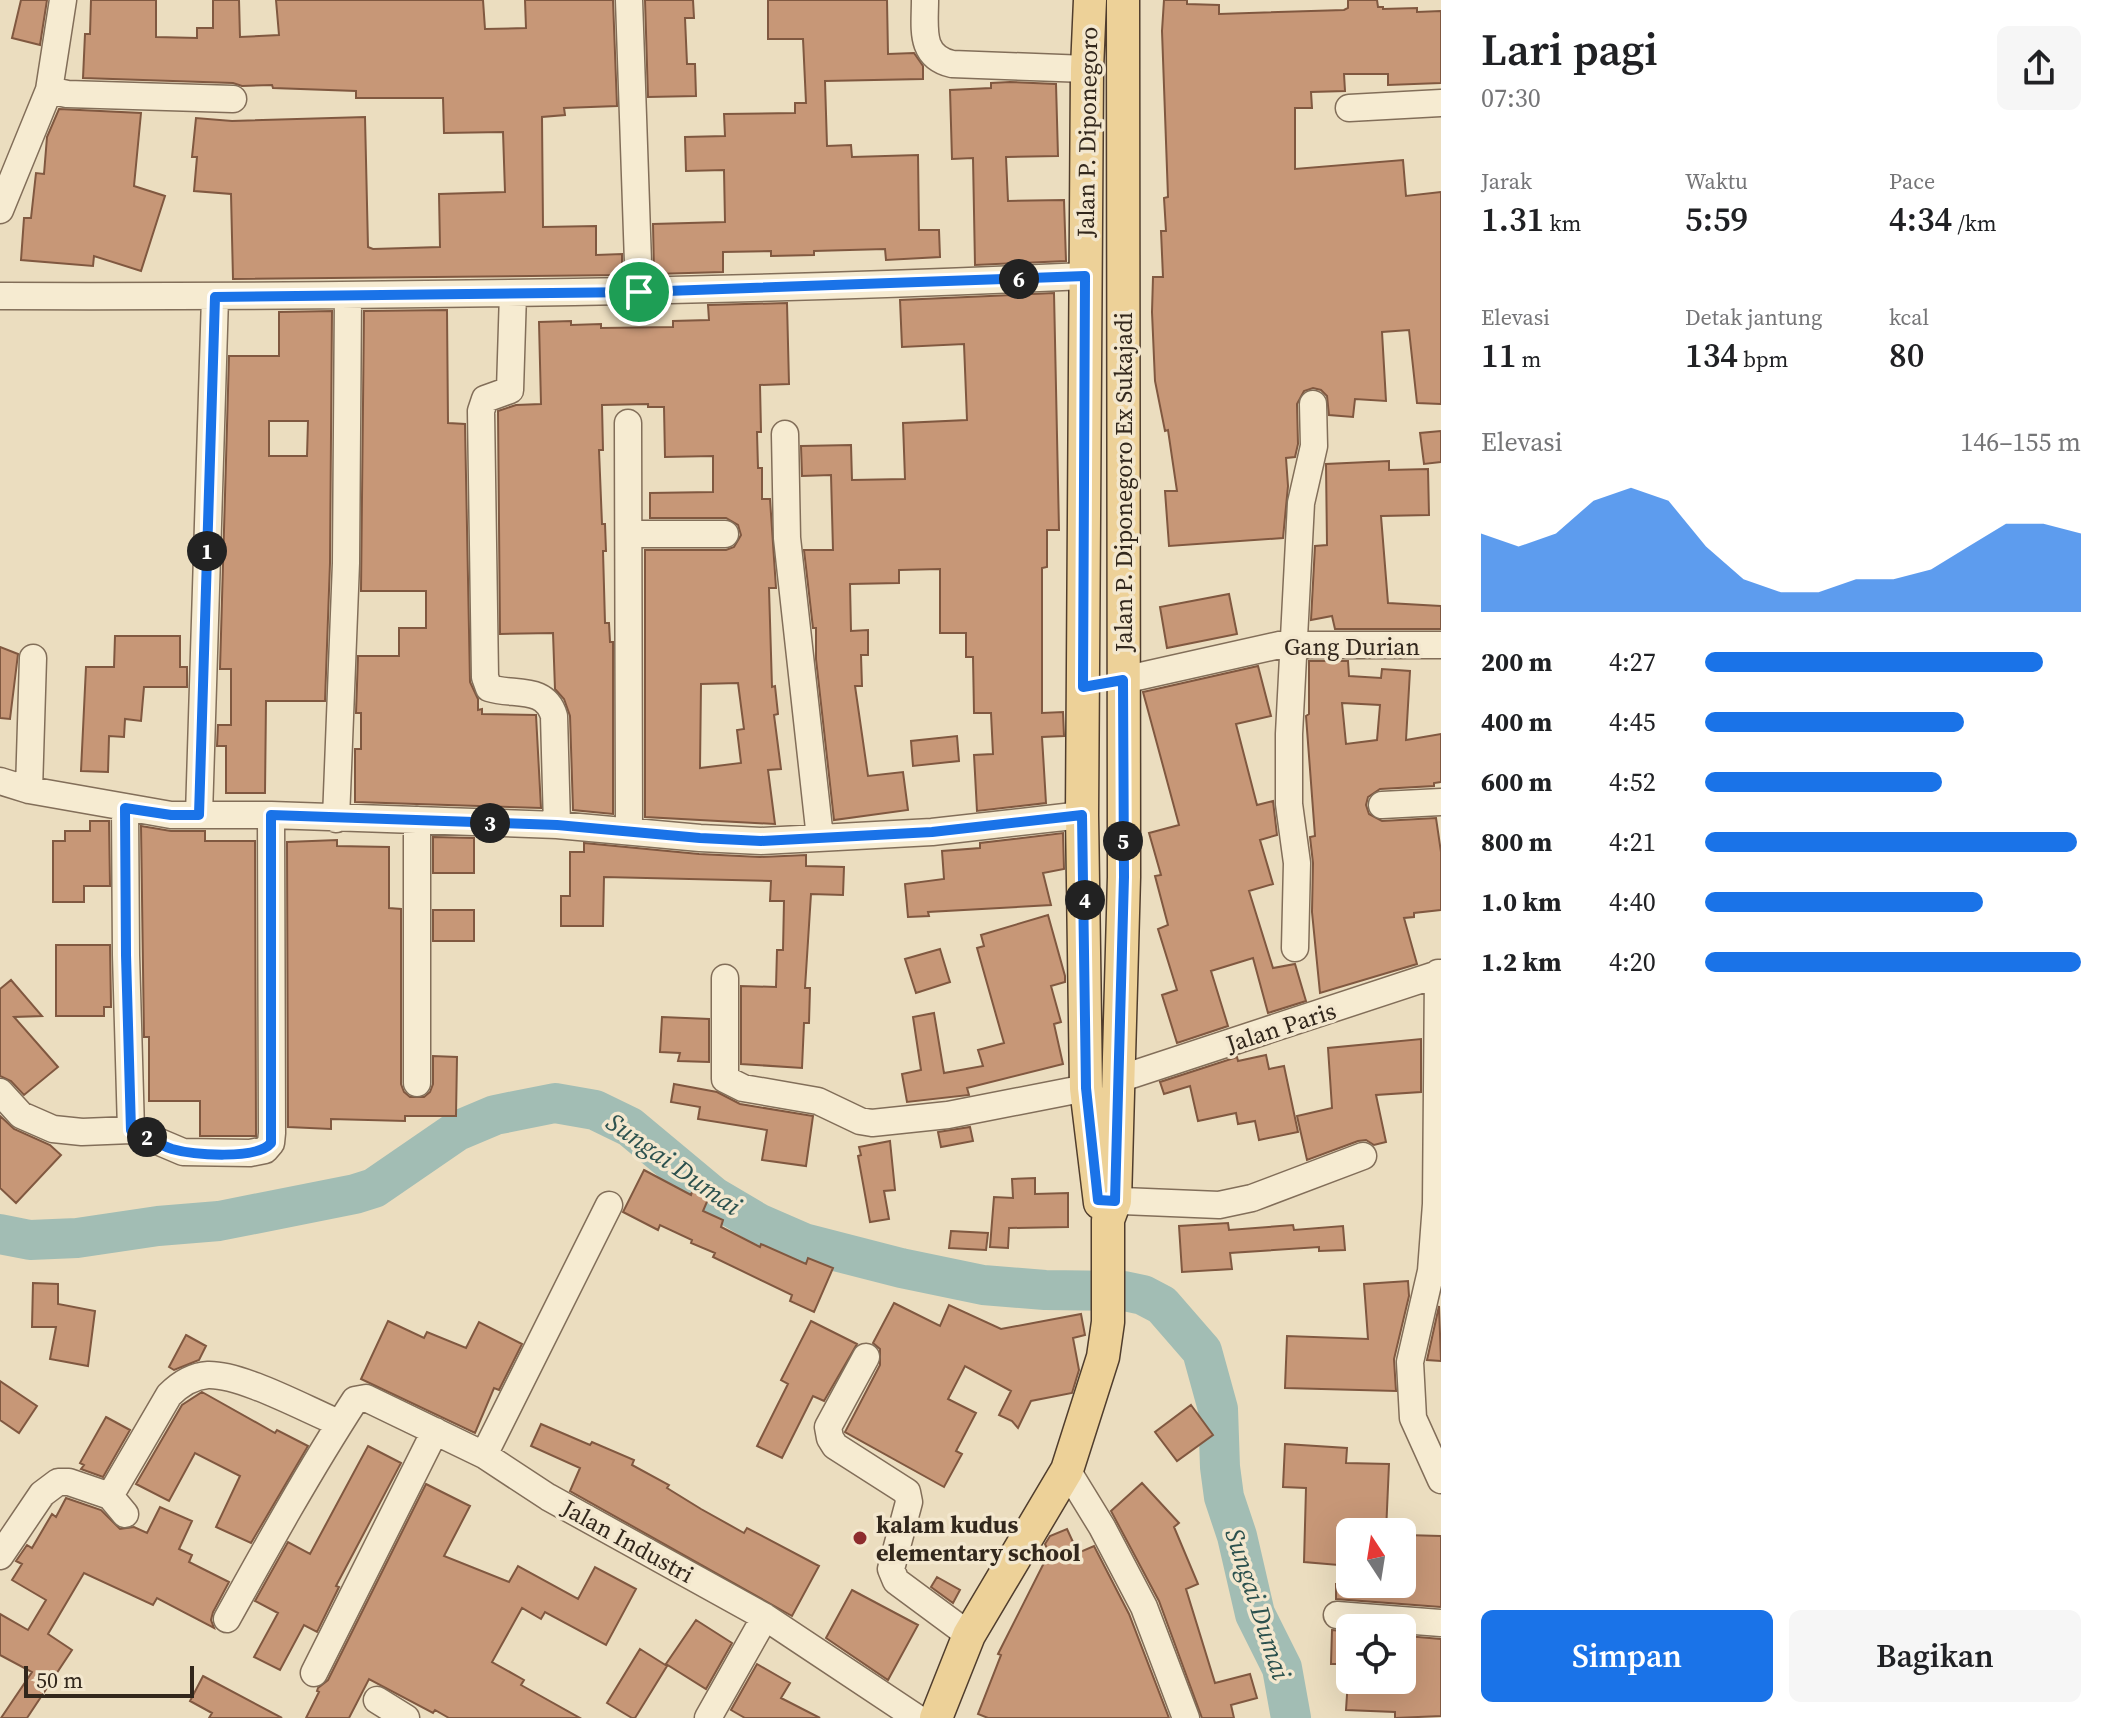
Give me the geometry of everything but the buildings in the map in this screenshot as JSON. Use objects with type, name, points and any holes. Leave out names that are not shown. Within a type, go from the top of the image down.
[{"type":"main road","name":"Jalan P. Diponegoro","points":[[936,1718],[969,1635],[1067,1470],[1103,1357],[1108,1322],[1107,1218],[1086,1088],[1082,815],[1090,0]]},
{"type":"main road","name":"Jalan P. Diponegoro Ex Sukajadi","points":[[1107,1218],[1119,1079],[1124,877],[1123,0]]},
{"type":"main road","points":[[1083,687],[1123,680]]},
{"type":"street","points":[[0,210],[49,90],[63,0]]},
{"type":"street","points":[[629,0],[639,292]]},
{"type":"street","points":[[925,0],[927,41],[931,54],[939,61],[1087,69]]},
{"type":"street","points":[[49,90],[67,94],[233,99]]},
{"type":"street","points":[[1349,108],[1441,103]]},
{"type":"street","points":[[0,296],[639,292],[1085,276]]},
{"type":"street","points":[[513,293],[510,390],[485,399],[481,411],[485,677],[489,688],[536,694],[546,699],[551,707],[554,716],[557,825]]},
{"type":"street","points":[[336,819],[346,563],[348,296]]},
{"type":"street","points":[[199,815],[215,297]]},
{"type":"street","points":[[1295,948],[1297,863],[1289,804],[1293,642],[1301,503],[1315,432],[1313,404]]},
{"type":"street","points":[[628,423],[629,831]]},
{"type":"street","points":[[785,434],[787,538],[820,838]]},
{"type":"street","points":[[629,534],[725,534]]},
{"type":"street","name":"Gang Durian","points":[[1123,680],[1293,642],[1401,647],[1441,645]]},
{"type":"street","points":[[29,790],[33,658]]},
{"type":"street","points":[[0,781],[29,790],[171,815],[271,815],[557,825],[761,841],[932,832],[1082,815]]},
{"type":"street","points":[[1382,805],[1441,802]]},
{"type":"street","points":[[125,808],[131,1130]]},
{"type":"street","points":[[0,1092],[21,1115],[53,1129],[82,1132],[131,1130],[183,1152],[250,1153],[265,1150],[271,1143],[271,815]]},
{"type":"street","points":[[417,820],[417,1083]]},
{"type":"street","points":[[1439,1475],[1413,1418],[1410,1362],[1431,1271],[1436,1204],[1440,973]]},
{"type":"street","name":"Jalan Paris","points":[[1119,1079],[1440,973]]},
{"type":"street","points":[[725,978],[725,1079],[743,1088],[818,1101],[860,1121],[872,1123],[948,1115],[1086,1088]]},
{"type":"street","points":[[1107,1218],[1219,1205],[1252,1198],[1363,1156]]},
{"type":"street","points":[[484,1455],[609,1205]]},
{"type":"street","points":[[866,1357],[828,1427],[830,1438],[835,1446],[907,1492],[909,1502],[892,1575],[969,1635]]},
{"type":"street","points":[[0,1556],[42,1494],[58,1482],[69,1482],[117,1505],[169,1395],[179,1385],[192,1379],[208,1375],[238,1380],[339,1423]]},
{"type":"street","name":"Jalan Industri","points":[[227,1619],[339,1423],[355,1400],[366,1398],[484,1455],[548,1497],[765,1617],[917,1718]]},
{"type":"street","points":[[314,1673],[435,1431]]},
{"type":"street","points":[[1067,1470],[1102,1527],[1144,1607],[1186,1718]]},
{"type":"street","points":[[708,1718],[765,1617]]},
{"type":"street","points":[[1416,1621],[1441,1623]]},
{"type":"street","points":[[377,1700],[406,1718]]},
{"type":"waterway","name":"Sungai Dumai","points":[[0,1234],[30,1240],[77,1238],[219,1221],[355,1194],[374,1188],[457,1131],[495,1115],[555,1103],[595,1110],[630,1127],[714,1197],[758,1223],[804,1243],[983,1285],[1124,1291],[1143,1295],[1162,1305],[1202,1351],[1218,1409],[1224,1497],[1237,1536],[1255,1614],[1282,1668],[1291,1718]]},
{"type":"place","name":"kalam kudus elementary school","points":[[860,1538]]},
{"type":"route","points":[[1085,276],[1083,687],[1123,680],[1124,877],[1115,1201],[1098,1200],[1086,1088],[1082,815],[932,832],[761,841],[557,825],[271,815],[271,1143],[265,1150],[250,1153],[183,1152],[167,1148],[131,1130],[125,808],[171,815],[199,815],[215,297],[639,292],[1085,276]]}]
